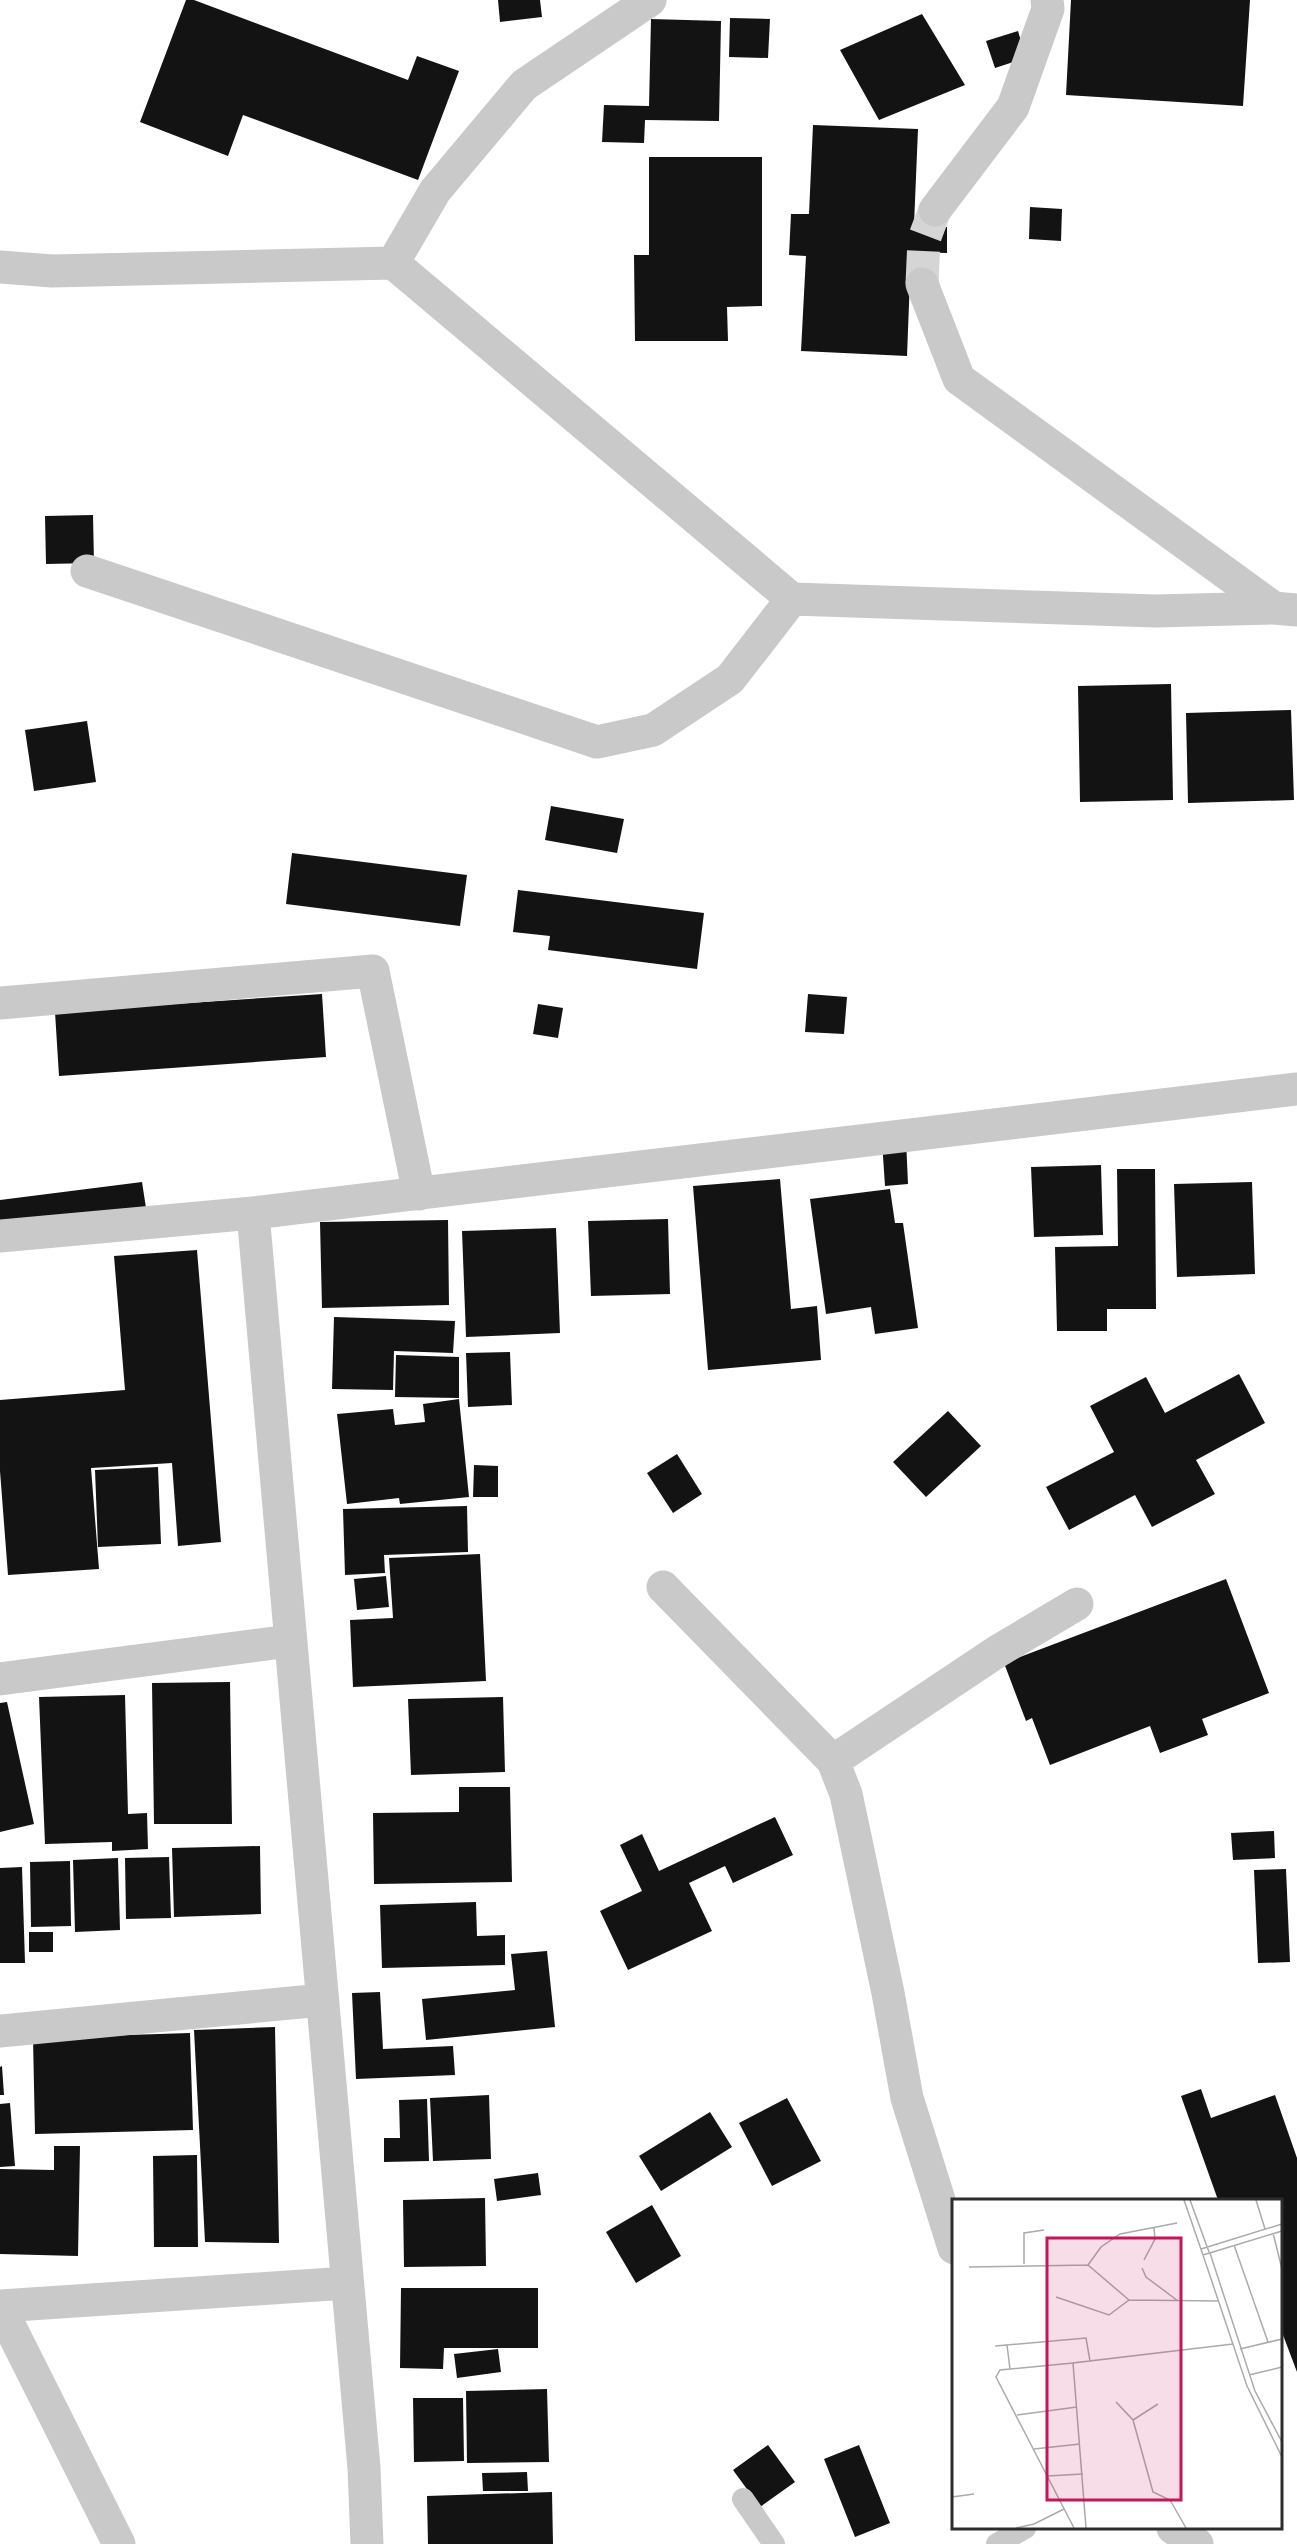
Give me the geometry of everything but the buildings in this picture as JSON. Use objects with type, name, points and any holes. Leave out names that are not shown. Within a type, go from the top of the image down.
[{"type":"street","points":[[393,263],[435,191],[524,85],[650,0]]},
{"type":"street","points":[[935,210],[1013,107],[1048,9],[1047,0]]},
{"type":"street","points":[[0,267],[52,271],[393,263],[792,599],[1156,611],[1286,609]]},
{"type":"street","points":[[922,284],[959,379],[1286,609]]},
{"type":"street","points":[[87,571],[597,742],[653,730],[730,679],[792,599]]},
{"type":"street","points":[[0,1003],[373,971],[419,1194]]},
{"type":"street","points":[[0,1236],[252,1214],[1297,1089]]},
{"type":"street","points":[[252,1214],[364,2468],[367,2544]]},
{"type":"street","points":[[663,1587],[833,1761],[846,1794],[888,1993],[907,2098],[952,2242]]},
{"type":"street","points":[[833,1761],[998,1651],[1077,1604]]},
{"type":"street","points":[[0,1679],[290,1641]]},
{"type":"street","points":[[0,2031],[322,2000]]},
{"type":"street","points":[[119,2544],[0,2306],[347,2283]]},
{"type":"street","points":[[1174,2529],[1197,2544]]},
{"type":"lane","points":[[742,2499],[774,2544]]},
{"type":"lane","points":[[997,2544],[1023,2529]]},
{"type":"tunnel","points":[[922,284],[924,239],[935,210]]}]
